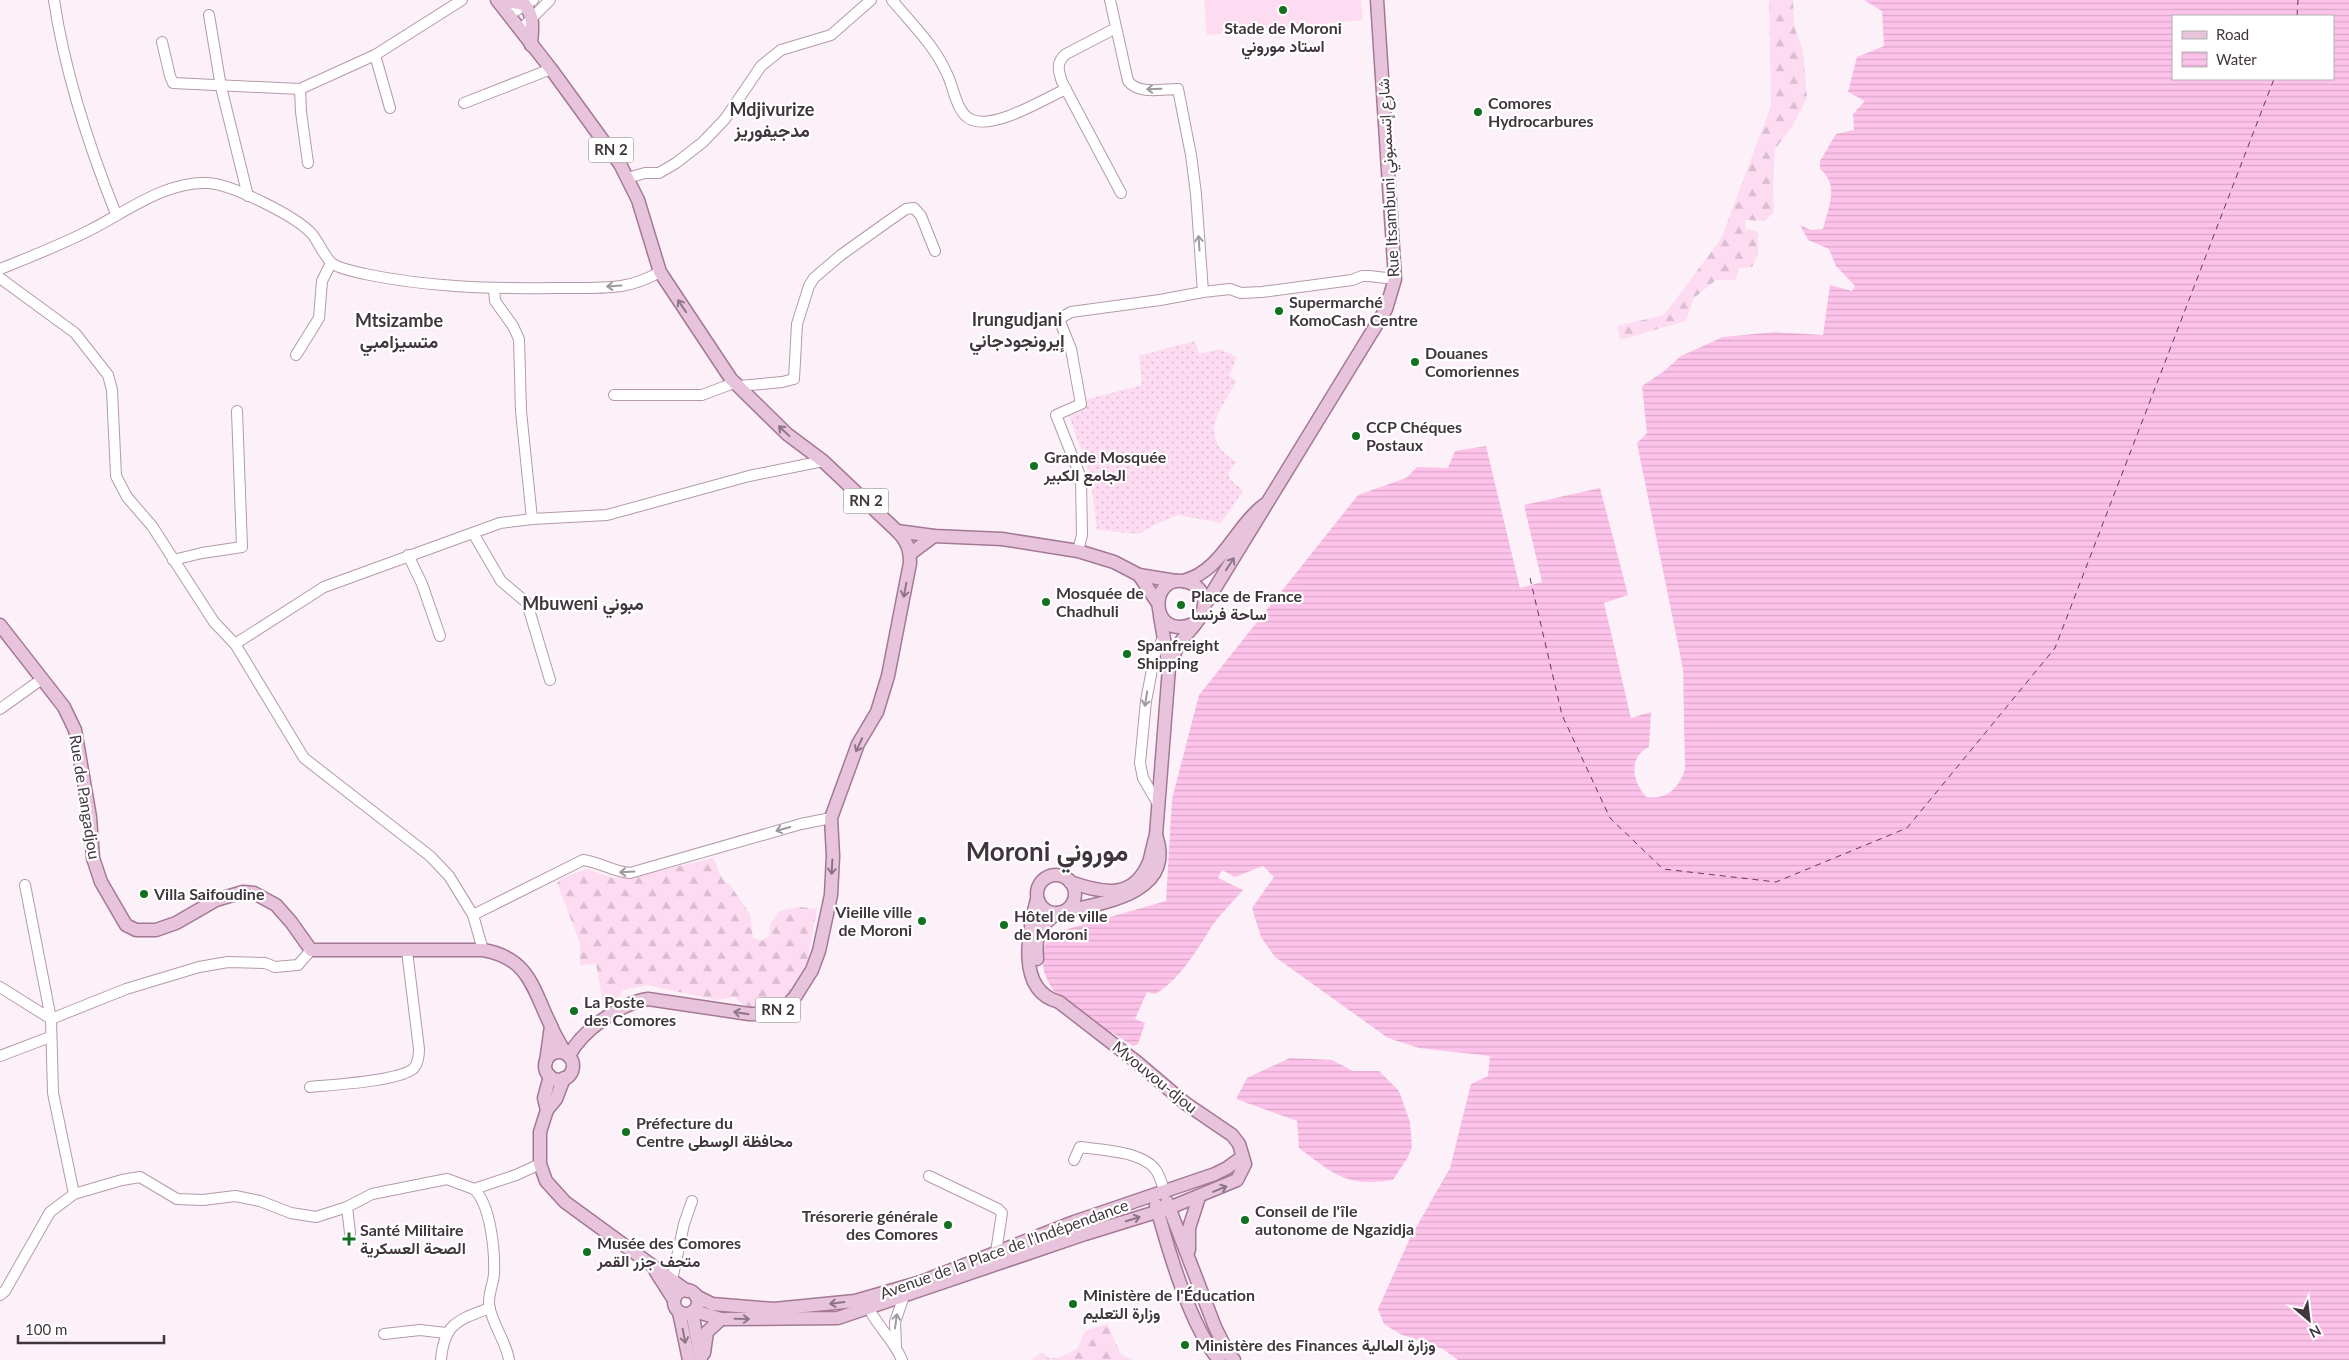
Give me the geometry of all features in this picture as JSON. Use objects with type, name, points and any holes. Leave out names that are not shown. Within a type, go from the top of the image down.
[{"type":"main road","name":"RN 2","points":[[497,0],[608,145],[627,178],[640,207],[660,272],[736,384],[787,434],[823,461],[898,531],[907,543],[910,554],[910,563],[888,676],[877,712],[858,744],[831,818],[833,856],[831,895],[825,930],[812,970],[795,997],[784,1008],[765,1014],[749,1014],[648,999],[642,1000],[626,1006],[581,1037],[567,1055]]},
{"type":"main road","points":[[502,0],[529,2],[533,18],[531,45]]},
{"type":"main road","name":"Rue Itsambuni شارع إتسمبوني","points":[[1204,606],[1386,309],[1395,279],[1377,0]]},
{"type":"main road","name":"Rue Itsambuni شارع إتسمبوني","points":[[1179,581],[1195,576],[1210,566],[1250,515],[1268,502]]},
{"type":"main road","points":[[898,531],[934,536],[1002,539],[1078,551],[1114,562],[1139,575],[1190,582],[1201,592],[1204,606],[1203,613],[1178,646],[1168,668]]},
{"type":"main road","points":[[910,554],[934,536]]},
{"type":"main road","points":[[1139,575],[1157,602],[1168,668],[1156,835],[1146,868],[1140,878],[1130,887],[1111,892],[1070,882],[1059,876],[1047,878],[1038,887],[1037,899],[1039,904],[1048,912],[1062,912],[1121,899],[1146,883],[1158,866],[1160,847],[1156,835]]},
{"type":"main road","points":[[1157,602],[1163,589],[1179,581]]},
{"type":"main road","points":[[1160,616],[1172,626],[1179,628],[1193,624]]},
{"type":"main road","name":"Rue de Pangadjou","points":[[0,625],[64,707],[75,730],[90,817],[93,858],[104,888],[126,925],[136,930],[156,930],[176,923],[216,900],[243,892],[254,893],[276,906],[291,922],[310,950]]},
{"type":"main road","points":[[1062,912],[1074,897],[1075,892],[1070,882]]},
{"type":"main road","name":"Mvouvou-djou","points":[[1037,899],[1029,928],[1029,963],[1035,982],[1050,999],[1059,1002]]},
{"type":"main road","name":"Mvouvou-djou","points":[[1062,912],[1042,925],[1036,944],[1039,974],[1059,1002],[1138,1063],[1185,1103],[1232,1135],[1239,1144],[1242,1157]]},
{"type":"main road","points":[[310,950],[483,950],[499,953],[508,958],[528,978],[538,994],[553,1031],[573,1063],[572,1070],[564,1078],[556,1099],[546,1110]]},
{"type":"main road","points":[[553,1031],[570,1038],[581,1037]]},
{"type":"main road","points":[[553,1031],[546,1070],[550,1076],[556,1079],[564,1078]]},
{"type":"main road","points":[[546,1062],[552,1054],[559,1052],[567,1055]]},
{"type":"main road","points":[[550,1076],[544,1098],[546,1110],[540,1132],[540,1164],[546,1181],[555,1193],[653,1268],[674,1300],[675,1308],[689,1312]]},
{"type":"main road","points":[[1164,1210],[1237,1180],[1244,1170],[1245,1164],[1242,1157],[1227,1168],[1159,1193],[1177,1275],[1194,1315],[1219,1360]]},
{"type":"main road","name":"Avenue de la Place de l'Indépendance","points":[[997,1258],[1074,1222],[1159,1193]]},
{"type":"main road","points":[[1192,1267],[1188,1234],[1192,1213],[1199,1197]]},
{"type":"main road","points":[[1164,1210],[1192,1267],[1215,1327],[1228,1353],[1234,1360]]},
{"type":"main road","name":"Avenue de la Place de l'Indépendance","points":[[689,1312],[721,1319],[838,1318],[866,1304],[997,1258],[1164,1210]]},
{"type":"main road","name":"Avenue de la Place de l'Indépendance","points":[[653,1268],[691,1293],[712,1304],[774,1309],[866,1304]]},
{"type":"main road","points":[[674,1300],[677,1294],[691,1293],[698,1302],[689,1312],[689,1360]]},
{"type":"main road","points":[[689,1312],[703,1360]]},
{"type":"main road","points":[[703,1360],[706,1332],[721,1319]]},
{"type":"street","points":[[54,0],[60,39],[76,104],[116,214]]},
{"type":"street","points":[[162,42],[170,76],[174,83],[221,87],[300,89],[375,55],[462,0]]},
{"type":"street","points":[[520,30],[550,0]]},
{"type":"street","points":[[627,178],[659,173],[676,163],[703,142],[724,119],[761,66],[781,50],[831,35],[871,0]]},
{"type":"street","points":[[892,0],[942,63],[960,108],[968,118],[979,121],[1000,118],[1066,89]]},
{"type":"street","points":[[1110,0],[1128,80],[1140,90],[1178,89],[1191,155],[1196,194],[1203,292]]},
{"type":"street","points":[[509,15],[529,2]]},
{"type":"street","points":[[208,15],[221,87],[248,196]]},
{"type":"street","points":[[1116,28],[1062,57],[1058,67],[1066,89],[1121,193]]},
{"type":"street","points":[[375,55],[390,108]]},
{"type":"street","points":[[464,103],[551,69]]},
{"type":"street","points":[[300,89],[308,163]]},
{"type":"street","points":[[0,269],[68,241],[116,214],[152,197],[197,183],[226,186],[274,208],[304,227],[323,249],[331,264],[342,269],[398,281],[494,289],[618,286],[638,283],[660,272]]},
{"type":"street","points":[[614,395],[702,394],[736,384],[782,382],[794,379],[797,324],[809,286],[829,265],[890,220],[906,210],[914,208],[921,216],[935,251]]},
{"type":"street","points":[[296,355],[319,318],[322,281],[331,264]]},
{"type":"street","points":[[1078,551],[1082,535],[1081,478],[1056,415],[1081,404],[1071,349],[1059,319],[1072,312],[1203,292],[1230,290],[1241,293],[1262,292],[1352,280],[1362,276],[1395,279]]},
{"type":"street","points":[[0,278],[74,333],[108,375],[112,390],[116,476],[127,497],[152,526],[214,622],[235,644],[307,762],[362,802],[430,856],[449,876],[473,916],[483,950]]},
{"type":"street","points":[[494,289],[495,301],[513,326],[519,339],[522,411],[532,519]]},
{"type":"street","points":[[173,560],[202,553],[242,547],[237,411]]},
{"type":"street","points":[[235,644],[324,587],[500,523],[532,519],[608,515],[749,476],[823,461]]},
{"type":"street","points":[[473,533],[501,581],[527,603],[550,680]]},
{"type":"street","points":[[408,555],[422,584],[440,636]]},
{"type":"street","points":[[1158,804],[1146,783],[1140,763],[1146,701],[1155,654],[1164,636]]},
{"type":"street","points":[[0,709],[42,679]]},
{"type":"street","points":[[473,916],[583,860],[593,861],[617,872],[630,873],[800,824],[831,818]]},
{"type":"street","points":[[25,885],[51,1020],[50,1037],[54,1093],[74,1194]]},
{"type":"street","points":[[51,1020],[126,989],[188,970],[228,962],[265,963],[275,967],[298,965],[310,950]]},
{"type":"street","points":[[310,1088],[399,1076],[414,1068],[419,1058],[419,1049],[407,951]]},
{"type":"street","points":[[0,987],[51,1020]]},
{"type":"street","points":[[0,1056],[50,1037]]},
{"type":"street","points":[[1074,1160],[1080,1148],[1116,1151],[1140,1159],[1155,1168],[1159,1193]]},
{"type":"street","points":[[474,1189],[516,1175],[540,1164]]},
{"type":"street","points":[[929,1176],[998,1208],[1002,1213],[997,1258]]},
{"type":"street","points":[[0,1295],[5,1291],[50,1212],[74,1194],[122,1180],[140,1177],[177,1199],[203,1200],[235,1196],[260,1201],[291,1213],[316,1217],[348,1207],[372,1194],[447,1180],[474,1189],[480,1195],[489,1222],[494,1270],[489,1298],[490,1308],[506,1346],[509,1360]]},
{"type":"street","points":[[672,1280],[684,1224],[692,1200]]},
{"type":"street","points":[[348,1207],[350,1233]]},
{"type":"street","points":[[896,1347],[895,1322],[903,1291]]},
{"type":"street","points":[[866,1304],[896,1347],[902,1360]]},
{"type":"street","points":[[441,1360],[446,1333],[455,1323],[490,1308]]},
{"type":"street","points":[[384,1334],[420,1330],[446,1333]]},
{"type":"green space","name":"Stade de Moroni استاد موروني","points":[[1204,0],[1361,0],[1363,20],[1207,35]]},
{"type":"green space","points":[[1769,0],[1793,0],[1794,26],[1803,51],[1807,98],[1792,127],[1775,149],[1774,212],[1765,221],[1745,220],[1746,229],[1758,232],[1758,255],[1752,267],[1740,268],[1735,280],[1716,280],[1694,298],[1686,321],[1620,340],[1617,326],[1664,315],[1721,239],[1771,106]]},
{"type":"green space","points":[[1195,341],[1199,354],[1220,349],[1237,357],[1229,376],[1237,381],[1218,414],[1214,434],[1217,443],[1224,453],[1237,462],[1228,473],[1231,480],[1243,491],[1221,523],[1178,515],[1139,534],[1097,530],[1090,474],[1069,416],[1086,410],[1084,400],[1142,385],[1139,356]]},
{"type":"green space","points":[[713,858],[723,880],[730,885],[750,914],[753,938],[761,941],[769,936],[771,923],[779,911],[800,907],[817,909],[809,952],[809,967],[780,1007],[756,1010],[746,1007],[735,997],[716,1000],[647,985],[623,990],[613,1012],[605,1014],[596,964],[580,965],[580,943],[557,883],[562,878],[587,869],[613,878],[638,876]]},
{"type":"green space","points":[[1107,1324],[1121,1354],[1133,1360],[1031,1360],[1042,1352],[1050,1359],[1061,1357],[1078,1348],[1085,1331]]},
{"type":"water","points":[[1864,0],[2349,0],[2349,1360],[1458,1360],[1443,1349],[1400,1334],[1384,1324],[1378,1309],[1410,1238],[1450,1168],[1471,1084],[1488,1076],[1490,1056],[1419,1048],[1388,1038],[1275,957],[1261,937],[1252,908],[1274,877],[1263,866],[1235,877],[1222,870],[1218,878],[1243,890],[1216,921],[1180,973],[1155,994],[1147,992],[1135,1019],[1145,1023],[1138,1044],[1133,1046],[1113,1033],[1103,1034],[1065,1004],[1047,979],[1043,966],[1044,950],[1050,934],[1166,901],[1172,799],[1199,695],[1358,495],[1406,478],[1417,467],[1448,468],[1455,451],[1486,446],[1520,588],[1542,582],[1524,505],[1600,488],[1628,595],[1604,603],[1631,718],[1651,712],[1649,747],[1642,751],[1635,763],[1635,777],[1646,797],[1660,797],[1676,787],[1685,769],[1683,669],[1637,443],[1647,433],[1642,386],[1663,372],[1681,356],[1723,337],[1775,332],[1823,335],[1830,285],[1852,291],[1855,286],[1836,266],[1829,249],[1808,240],[1800,225],[1811,230],[1823,229],[1830,205],[1831,189],[1830,182],[1820,169],[1820,161],[1836,134],[1854,130],[1853,114],[1865,101],[1848,92],[1857,57],[1884,46],[1882,11]]},
{"type":"water","points":[[1290,1058],[1332,1060],[1353,1071],[1379,1071],[1399,1091],[1410,1122],[1412,1147],[1408,1157],[1393,1180],[1364,1182],[1342,1177],[1332,1172],[1299,1148],[1297,1121],[1236,1099],[1247,1078]]},
{"type":"ferry route","points":[[2297,15],[2298,0]]},
{"type":"ferry route","points":[[1530,578],[1562,715],[1610,818],[1663,869],[1776,882],[1907,828],[2055,648],[2274,80]]},
{"type":"place","name":"Stade de Moroni استاد موروني","points":[[1283,10]]},
{"type":"place","name":"Comores Hydrocarbures","points":[[1478,112]]},
{"type":"place","name":"Supermarché KomoCash Centre","points":[[1279,311]]},
{"type":"place","name":"Douanes Comoriennes","points":[[1415,362]]},
{"type":"place","name":"CCP Chéques Postaux","points":[[1356,436]]},
{"type":"place","name":"Grande Mosquée الجامع الكبير","points":[[1034,466]]},
{"type":"place","name":"Mosquée de Chadhuli","points":[[1046,602]]},
{"type":"place","name":"Place de France ساحة فرنسا","points":[[1181,605]]},
{"type":"place","name":"Spanfreight Shipping","points":[[1127,654]]},
{"type":"place","name":"Villa Saifoudine","points":[[144,894]]},
{"type":"place","name":"Vieille ville de Moroni","points":[[922,921]]},
{"type":"place","name":"Hôtel de ville de Moroni","points":[[1004,925]]},
{"type":"place","name":"La Poste des Comores","points":[[574,1011]]},
{"type":"place","name":"Préfecture du Centre محافظة الوسطى","points":[[626,1132]]},
{"type":"place","name":"Conseil de l'île autonome de Ngazidja","points":[[1245,1220]]},
{"type":"place","name":"Trésorerie générale des Comores","points":[[948,1225]]},
{"type":"place","name":"Santé Militaire الصحة العسكرية","points":[[349,1239]]},
{"type":"place","name":"Musée des Comores متحف جزر القمر","points":[[587,1252]]},
{"type":"place","name":"Ministère de l'Éducation وزارة التعليم","points":[[1073,1304]]},
{"type":"place","name":"Ministère des Finances وزارة المالية","points":[[1185,1345]]},
{"type":"district","name":"Mdjivurize مدجيفوريز","points":[[772,120]]},
{"type":"district","name":"Irungudjani إيرونجودجاني","points":[[1017,330]]},
{"type":"district","name":"Mtsizambe متسيزامبي","points":[[399,331]]},
{"type":"district","name":"Mbuweni مبوني","points":[[583,604]]},
{"type":"district","name":"Moroni موروني","points":[[1047,852]]}]
